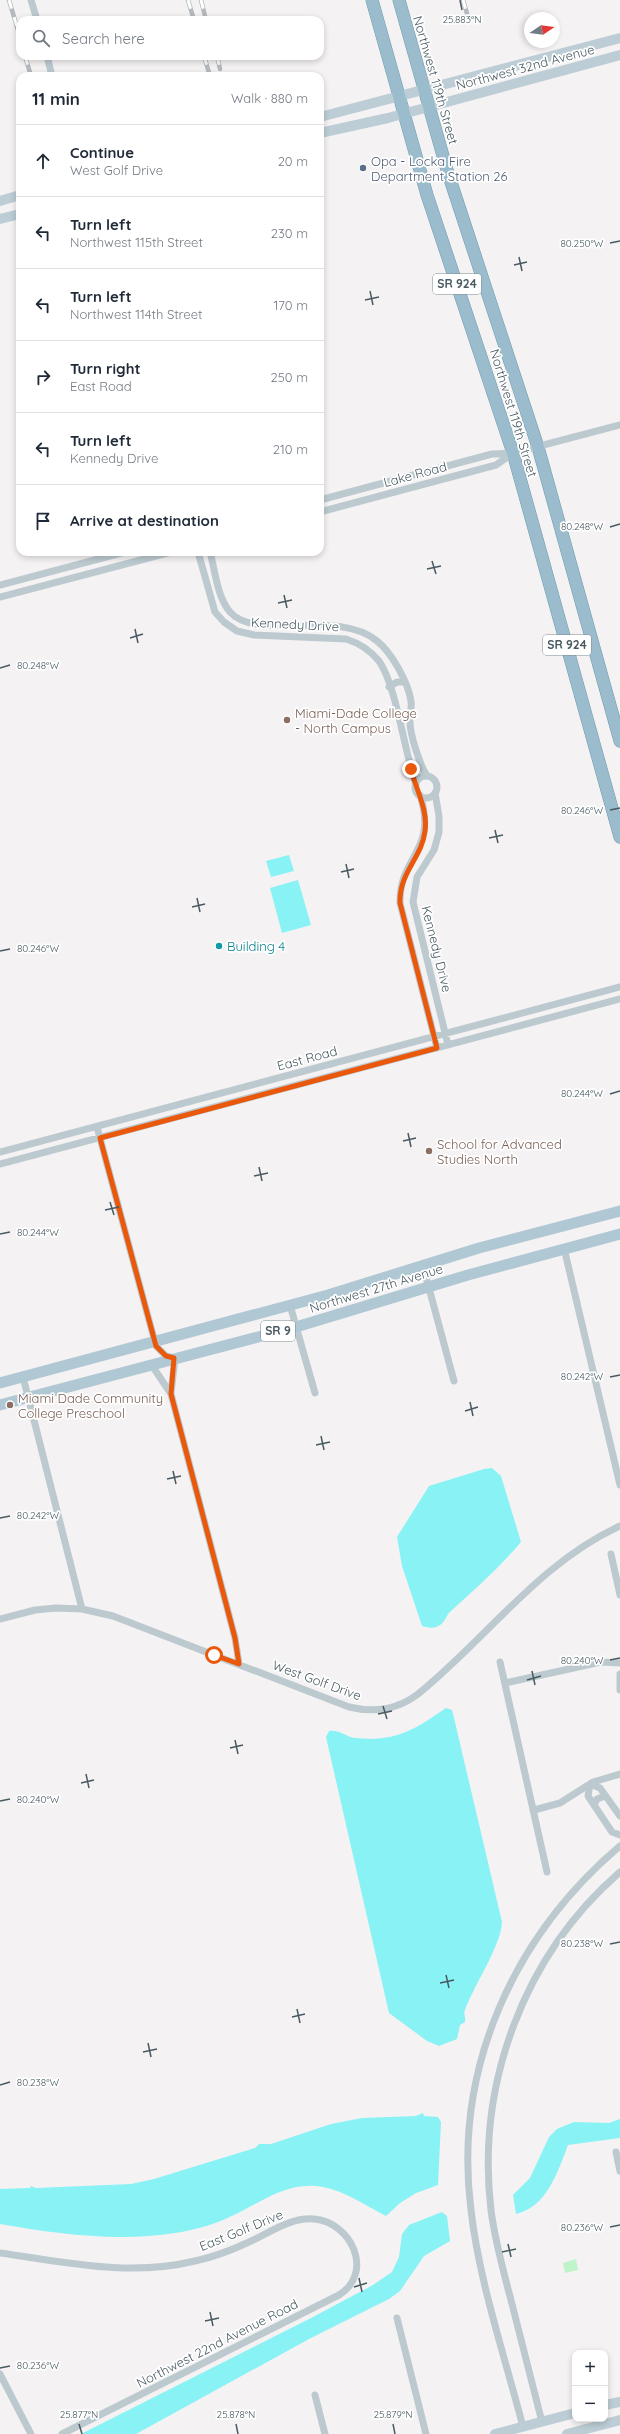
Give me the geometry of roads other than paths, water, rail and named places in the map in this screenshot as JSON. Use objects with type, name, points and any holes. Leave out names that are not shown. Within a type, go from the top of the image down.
[{"type":"highway","name":"Northwest 119th Street","points":[[372,0],[427,195],[513,453],[620,837]]},
{"type":"highway","name":"Northwest 119th Street","points":[[399,0],[466,230],[517,377],[538,446],[620,741]]},
{"type":"main road","name":"Northwest 32nd Avenue","points":[[324,115],[620,38]]},
{"type":"main road","name":"Northwest 32nd Avenue","points":[[324,132],[404,113],[620,55]]},
{"type":"main road","points":[[0,201],[16,196]]},
{"type":"main road","points":[[0,219],[16,215]]},
{"type":"main road","name":"Northwest 27th Avenue","points":[[0,1383],[290,1304],[423,1266],[479,1248],[620,1211]]},
{"type":"main road","name":"Northwest 27th Avenue","points":[[0,1406],[151,1364],[296,1327],[564,1248],[620,1234]]},
{"type":"main road","points":[[608,2404],[620,2402]]},
{"type":"main road","points":[[495,2434],[572,2414]]},
{"type":"main road","points":[[567,2434],[620,2420]]},
{"type":"street","points":[[32,0],[36,16]]},
{"type":"street","points":[[48,60],[51,72]]},
{"type":"street","name":"Lake Road","points":[[324,499],[492,454],[513,453],[620,425]]},
{"type":"street","name":"Lake Road","points":[[324,511],[496,465],[513,453]]},
{"type":"street","points":[[0,585],[110,556]]},
{"type":"street","points":[[0,597],[156,556]]},
{"type":"street","name":"Kennedy Drive","points":[[199,556],[215,612],[228,626],[247,634],[339,638],[353,641],[368,650],[377,659],[383,669],[416,784],[416,791],[420,795],[426,817],[425,832],[422,843],[402,881],[400,903],[437,1048]]},
{"type":"street","name":"Kennedy Drive","points":[[211,556],[224,602],[234,616],[249,623],[338,625],[362,631],[377,641],[389,654],[404,682],[411,700],[410,723],[421,766],[427,776],[435,781],[437,788],[435,793],[439,816],[438,832],[434,850],[417,877],[413,902],[448,1045]]},
{"type":"street","points":[[389,687],[397,682],[404,682]]},
{"type":"street","points":[[416,784],[419,778],[427,776]]},
{"type":"street","points":[[420,795],[428,797],[435,793]]},
{"type":"street","name":"East Road","points":[[0,1152],[446,1034],[620,986]]},
{"type":"street","name":"East Road","points":[[0,1164],[620,999]]},
{"type":"street","points":[[97,1127],[154,1341],[160,1352],[174,1358],[171,1394]]},
{"type":"street","points":[[564,1248],[620,1485]]},
{"type":"street","points":[[423,1266],[454,1380]]},
{"type":"street","points":[[290,1304],[315,1394]]},
{"type":"street","points":[[151,1364],[171,1394],[235,1638],[239,1664]]},
{"type":"street","points":[[23,1377],[82,1609]]},
{"type":"street","name":"West Golf Drive","points":[[0,1619],[42,1609],[82,1609],[139,1624],[349,1707],[375,1710],[400,1706],[428,1686],[553,1569],[580,1549],[620,1526]]},
{"type":"street","points":[[611,1554],[620,1595]]},
{"type":"street","points":[[500,1662],[547,1872]]},
{"type":"street","points":[[505,1683],[601,1662],[620,1663]]},
{"type":"street","points":[[620,1674],[620,1690]]},
{"type":"street","points":[[534,1810],[560,1803],[590,1784],[620,1774]]},
{"type":"street","points":[[590,1784],[600,1788],[620,1816]]},
{"type":"street","points":[[590,1784],[588,1796],[612,1832],[620,1835]]},
{"type":"street","points":[[594,1805],[597,1799],[606,1796]]},
{"type":"street","points":[[523,2427],[479,2257],[473,2224],[468,2157],[473,2098],[491,2028],[518,1967],[536,1938],[566,1898],[620,1846]]},
{"type":"street","points":[[542,2422],[494,2228],[488,2168],[492,2108],[506,2046],[532,1984],[569,1927],[590,1901],[620,1872]]},
{"type":"street","points":[[616,2152],[620,2171]]},
{"type":"street","name":"East Golf Drive","points":[[0,2252],[96,2267],[134,2268],[164,2266],[216,2255],[288,2224],[308,2218],[326,2221],[337,2227],[347,2238],[355,2254]]},
{"type":"street","name":"Northwest 22nd Avenue Road","points":[[62,2434],[339,2295],[350,2287],[355,2278],[357,2270],[355,2254]]},
{"type":"street","points":[[397,2318],[426,2434]]},
{"type":"street","points":[[0,2374],[31,2434]]},
{"type":"street","points":[[315,2395],[325,2434]]},
{"type":"water","points":[[289,855],[294,871],[271,877],[266,861]]},
{"type":"water","points":[[298,880],[311,925],[282,933],[270,888]]},
{"type":"water","points":[[492,1468],[501,1476],[521,1542],[496,1569],[449,1613],[442,1623],[433,1628],[422,1626],[402,1566],[397,1537],[429,1486],[484,1469]]},
{"type":"water","points":[[446,1708],[452,1710],[502,1922],[492,1954],[465,2010],[465,2022],[460,2025],[457,2039],[439,2046],[427,2041],[389,2013],[326,1737],[329,1731],[339,1732],[355,1738],[369,1739],[393,1736],[404,1733],[424,1723]]},
{"type":"water","points":[[423,2113],[424,2116],[438,2117],[441,2122],[438,2185],[416,2193],[400,2203],[386,2216],[339,2192],[323,2187],[311,2186],[279,2192],[215,2223],[191,2230],[153,2236],[87,2236],[0,2224],[0,2189],[30,2188],[31,2186],[36,2188],[131,2184],[154,2179],[255,2148],[259,2144],[271,2144],[331,2124],[362,2118],[416,2116]]},
{"type":"water","points":[[620,2119],[620,2138],[568,2145],[550,2187],[536,2204],[527,2210],[516,2214],[513,2195],[530,2178],[549,2137],[557,2129],[574,2122],[609,2123]]},
{"type":"water","points":[[442,2212],[447,2216],[450,2241],[424,2256],[400,2291],[389,2299],[309,2339],[136,2434],[81,2434],[313,2317],[373,2285],[392,2272],[399,2257],[402,2234],[409,2225]]},
{"type":"railway","points":[[9,0],[16,24]]},
{"type":"railway","points":[[188,0],[193,16]]},
{"type":"railway","points":[[201,0],[205,16]]},
{"type":"railway","points":[[463,0],[468,17]]},
{"type":"railway","points":[[26,60],[30,72]]},
{"type":"railway","points":[[205,60],[209,72]]},
{"type":"railway","points":[[218,60],[220,69]]},
{"type":"place","name":"Opa - Locka Fire Department Station 26","points":[[363,168]]},
{"type":"place","name":"Miami-Dade College - North Campus","points":[[287,720]]},
{"type":"place","name":"Building 4","points":[[219,946]]},
{"type":"place","name":"School for Advanced Studies North","points":[[429,1151]]},
{"type":"place","name":"Miami Dade Community College Preschool","points":[[10,1405]]}]
